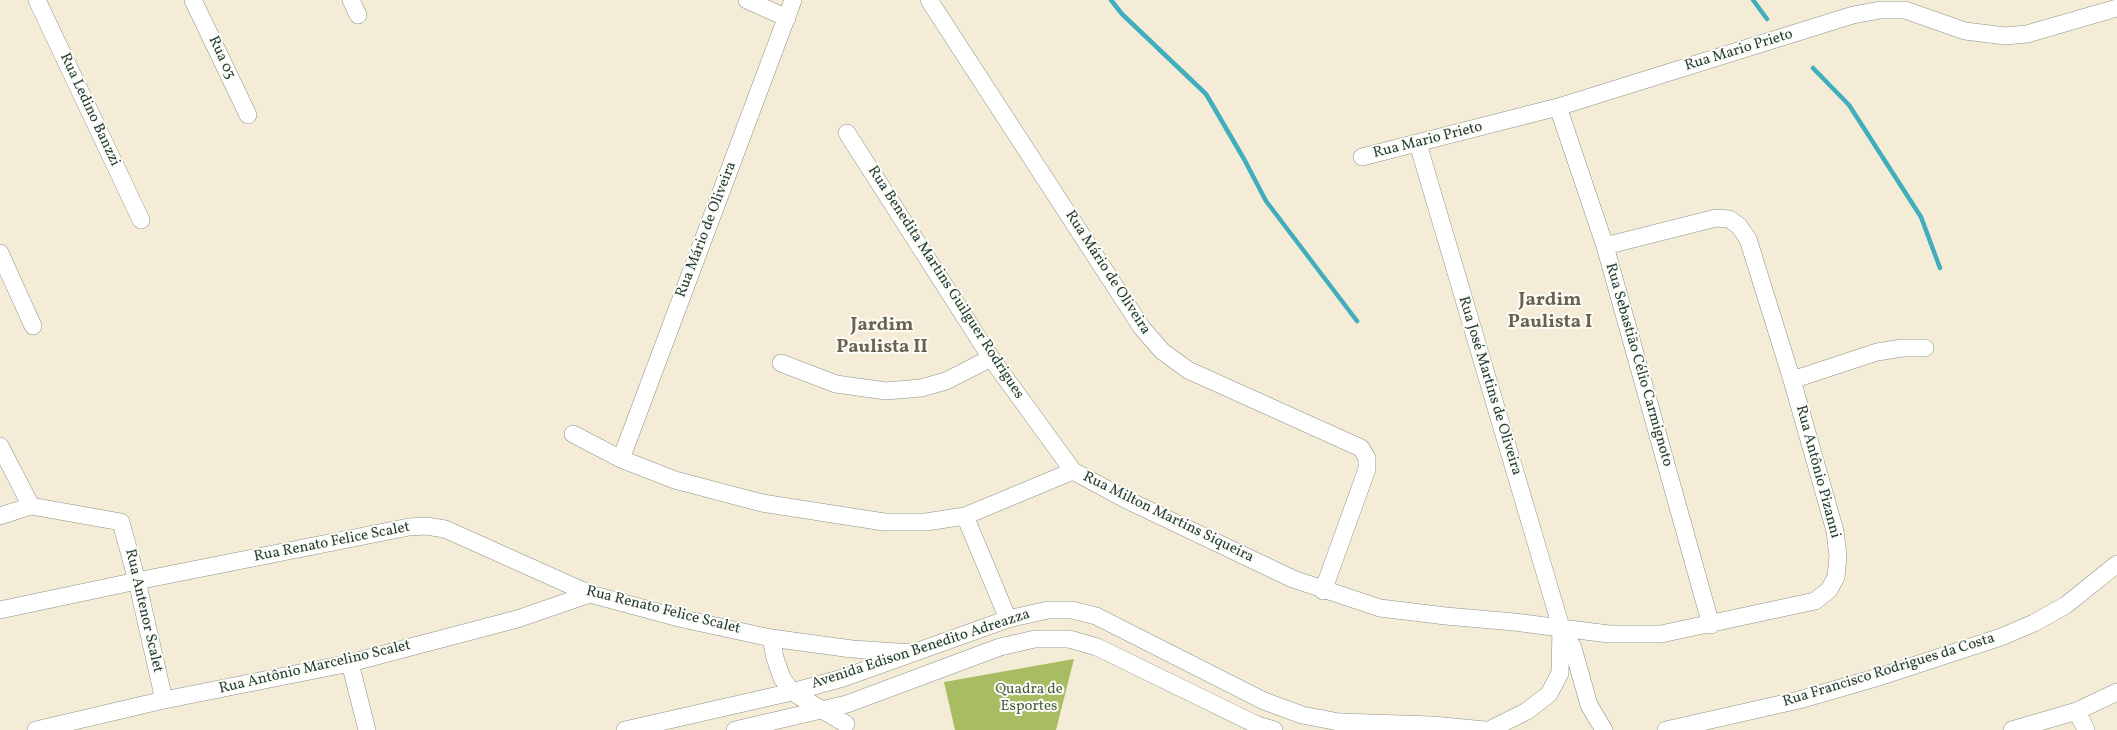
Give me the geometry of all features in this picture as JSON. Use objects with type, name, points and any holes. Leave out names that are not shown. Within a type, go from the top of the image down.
[{"type":"street","name":"Rua Ledino Banzzi","points":[[37,0],[142,220]]},
{"type":"street","name":"Rua 03","points":[[193,0],[248,115]]},
{"type":"street","points":[[747,0],[787,18]]},
{"type":"street","name":"Rua Mário de Oliveira","points":[[621,459],[793,0]]},
{"type":"street","name":"Rua Mário de Oliveira","points":[[929,0],[1142,328],[1162,351],[1188,370],[1361,448],[1367,458],[1367,470],[1323,591]]},
{"type":"street","name":"Rua Mario Prieto","points":[[1362,157],[1418,144],[1558,107],[1853,15],[1880,10],[1906,10],[1965,31],[2005,36],[2027,34],[2117,8]]},
{"type":"street","name":"Rua Sebastião Célio Carmignoto","points":[[1558,107],[1605,246],[1710,625]]},
{"type":"street","name":"Rua Benedita Martins Guilguer Rodrigues","points":[[847,133],[991,358],[1074,471]]},
{"type":"street","name":"Rua José Martins de Oliveira","points":[[1418,144],[1561,627],[1573,648],[1589,705],[1604,730]]},
{"type":"street","name":"Rua Antônio Pizanni","points":[[1561,627],[1609,634],[1661,634],[1710,625],[1815,601],[1829,590],[1836,576],[1838,556],[1835,531],[1792,380],[1748,239],[1739,226],[1728,219],[1716,218],[1605,246]]},
{"type":"street","points":[[0,253],[33,326]]},
{"type":"street","points":[[1792,380],[1877,352],[1902,348],[1925,348]]},
{"type":"street","points":[[781,363],[836,384],[886,390],[921,388],[946,381],[991,358]]},
{"type":"street","name":"Rua Milton Martins Siqueira","points":[[573,434],[621,459],[675,480],[762,503],[884,522],[926,522],[965,516],[1074,471],[1132,502],[1294,579],[1323,591],[1380,608],[1561,627]]},
{"type":"street","points":[[0,446],[31,506],[0,516]]},
{"type":"street","name":"Rua Antenor Scalet","points":[[31,506],[121,522],[138,581],[164,700]]},
{"type":"street","points":[[965,516],[1008,619]]},
{"type":"street","name":"Rua Renato Felice Scalet","points":[[0,610],[409,527],[426,526],[445,529],[590,594],[683,619],[771,638],[852,649],[913,653]]},
{"type":"street","name":"Rua Francisco Rodrigues da Costa","points":[[1666,730],[1806,698],[1882,676],[2001,637],[2034,623],[2066,605],[2117,564]]},
{"type":"street","name":"Rua Antônio Marcelino Scalet","points":[[36,730],[164,700],[350,662],[517,619],[590,594]]},
{"type":"street","name":"Avenida Edison Benedito Adreazza","points":[[625,730],[792,692],[842,678],[1008,619],[1048,610],[1072,610],[1096,616],[1264,700],[1302,715],[1339,722],[1432,725],[1485,730]]},
{"type":"street","name":"Rua José Martins de Oliveira","points":[[1489,730],[1526,711],[1548,694],[1560,673],[1561,627]]},
{"type":"street","points":[[771,638],[775,658],[782,678],[792,692],[822,710],[846,727]]},
{"type":"street","name":"Avenida Edison Benedito Adreazza","points":[[735,730],[847,704],[1000,647],[1035,639],[1069,639],[1097,647],[1256,727],[1274,730]]},
{"type":"street","points":[[350,662],[367,730]]},
{"type":"street","points":[[842,678],[847,704],[846,727]]},
{"type":"street","points":[[2012,730],[2077,711],[2117,692]]},
{"type":"street","points":[[1256,727],[1264,700]]},
{"type":"street","points":[[2077,711],[2086,730]]},
{"type":"green space","name":"Quadra de Esportes","points":[[1074,659],[1056,730],[955,730],[944,682]]},
{"type":"waterway","points":[[1111,0],[1122,14],[1206,94],[1244,159],[1266,201],[1357,321]]},
{"type":"waterway","points":[[1753,0],[1767,19]]},
{"type":"waterway","points":[[1813,68],[1849,105],[1921,217],[1940,268]]},
{"type":"district","name":"Jardim Paulista I","points":[[1550,313]]},
{"type":"district","name":"Jardim Paulista II","points":[[882,338]]}]
